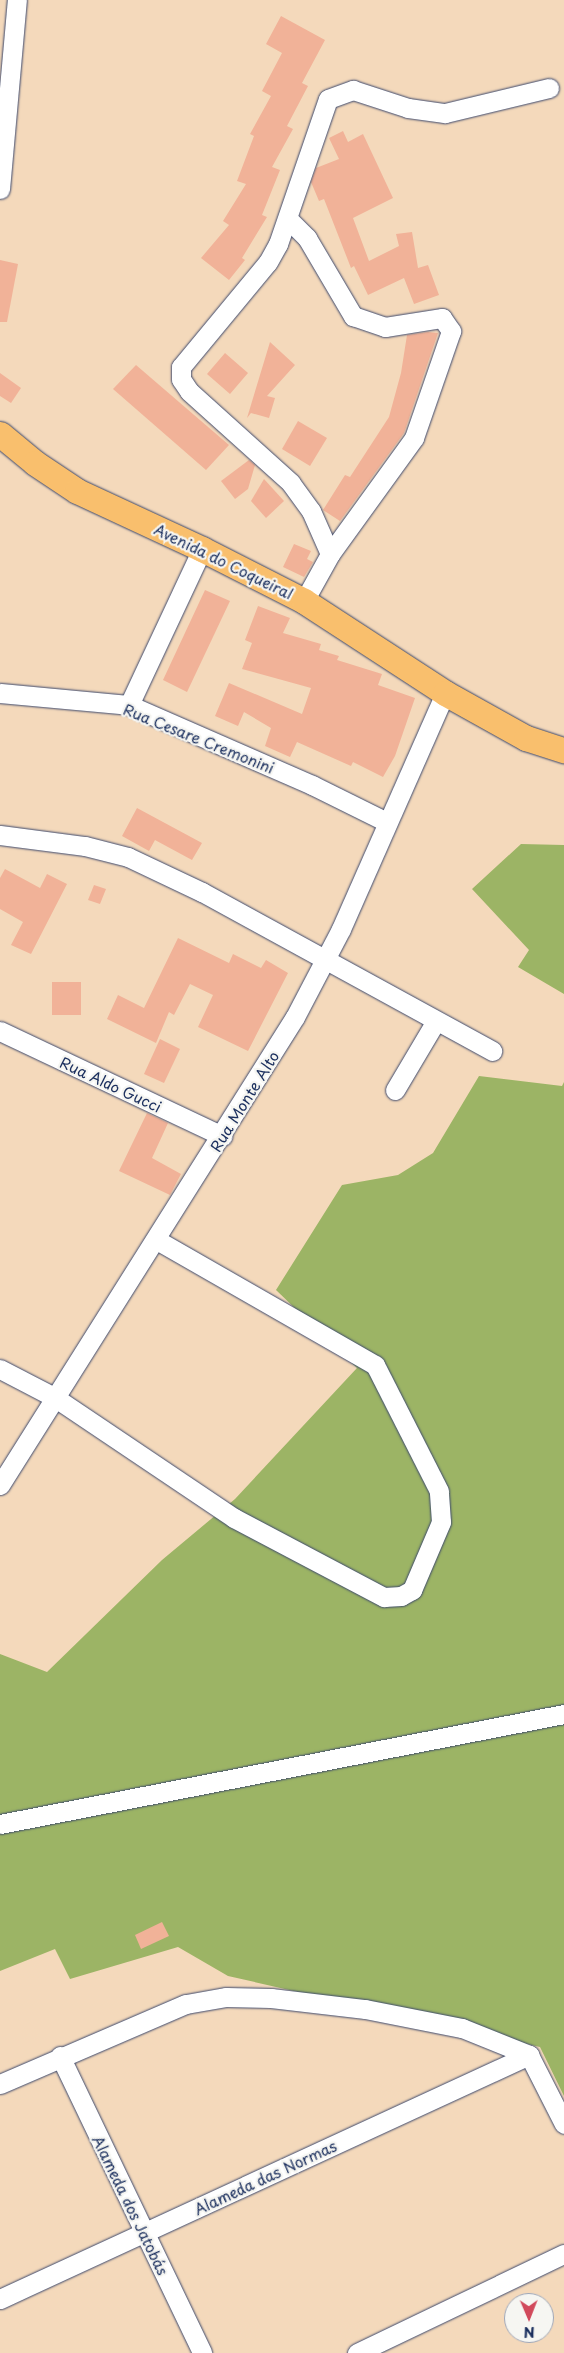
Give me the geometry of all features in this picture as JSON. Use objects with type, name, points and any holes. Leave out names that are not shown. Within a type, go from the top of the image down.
[{"type":"main road","name":"Avenida do Coqueiral","points":[[0,434],[35,463],[77,491],[202,549],[304,601],[445,693],[526,738],[564,750]]},
{"type":"street","points":[[0,189],[18,0]]},
{"type":"street","points":[[330,554],[311,511],[291,483],[189,391],[181,379],[180,367],[186,357],[268,262],[288,219],[328,98],[353,90],[408,108],[445,113],[549,88]]},
{"type":"street","points":[[288,219],[307,238],[353,316],[385,328],[442,318],[451,331],[414,438],[330,554],[304,601]]},
{"type":"street","points":[[129,705],[202,549]]},
{"type":"street","name":"Rua Cesare Cremonini","points":[[0,693],[129,705],[312,785],[387,822]]},
{"type":"street","name":"Rua Monte Alto","points":[[0,1485],[54,1397],[157,1240],[295,1017],[325,960],[445,693]]},
{"type":"street","points":[[0,835],[85,846],[128,858],[202,892],[492,1051]]},
{"type":"street","points":[[395,1090],[436,1021]]},
{"type":"street","name":"Rua Aldo Gucci","points":[[0,1032],[222,1136]]},
{"type":"street","points":[[0,1369],[54,1397],[243,1522],[384,1597],[400,1596],[412,1590],[440,1522],[439,1491],[375,1365],[157,1240]]},
{"type":"street","points":[[0,1824],[564,1714]]},
{"type":"street","points":[[0,2084],[60,2056],[186,2004],[226,1997],[271,1998],[364,2009],[462,2028],[529,2055],[564,2124]]},
{"type":"street","name":"Alameda das Normas","points":[[0,2299],[529,2055]]},
{"type":"street","name":"Alameda dos Jatobás","points":[[60,2056],[202,2353]]},
{"type":"street","points":[[357,2353],[564,2254]]},
{"type":"green space","points":[[521,844],[564,845],[564,994],[518,967],[529,950],[472,889]]},
{"type":"green space","points":[[479,1076],[562,1086],[564,1082],[564,2096],[540,2047],[228,1976],[178,1947],[70,1979],[55,1949],[0,1971],[0,1654],[47,1672],[162,1560],[235,1499],[357,1368],[276,1290],[342,1185],[398,1175],[433,1153]]},
{"type":"building","points":[[281,16],[325,40],[302,83],[308,86],[287,126],[293,129],[272,167],[280,170],[262,215],[267,217],[242,258],[245,260],[229,280],[201,258],[229,225],[223,221],[246,184],[237,181],[254,136],[250,134],[271,96],[262,91],[282,53],[266,44]]},
{"type":"building","points":[[343,131],[348,142],[363,134],[393,198],[353,218],[369,261],[399,246],[396,234],[412,232],[418,268],[428,265],[439,295],[414,304],[404,278],[368,295],[354,266],[351,268],[324,199],[319,201],[311,182],[316,168],[339,159],[329,138]]},
{"type":"building","points":[[0,260],[18,264],[7,322],[0,322]]},
{"type":"building","points":[[428,332],[438,333],[404,433],[340,521],[323,510],[345,475],[350,477],[389,417],[401,373],[407,335]]},
{"type":"building","points":[[270,342],[295,365],[267,396],[275,398],[269,418],[251,413],[247,418]]},
{"type":"building","points":[[225,353],[248,373],[230,394],[207,374]]},
{"type":"building","points":[[136,365],[229,445],[206,470],[113,389]]},
{"type":"building","points":[[0,373],[21,388],[11,403],[0,396]]},
{"type":"building","points":[[298,421],[327,438],[310,466],[282,449]]},
{"type":"building","points":[[249,460],[255,465],[248,489],[235,499],[221,481]]},
{"type":"building","points":[[264,479],[284,501],[266,518],[251,501]]},
{"type":"building","points":[[294,544],[311,551],[307,559],[313,562],[304,577],[283,567]]},
{"type":"building","points":[[205,590],[230,601],[187,692],[163,680]]},
{"type":"building","points":[[258,606],[290,618],[283,633],[321,644],[319,650],[339,656],[337,660],[382,674],[378,685],[415,698],[395,756],[383,777],[353,762],[351,766],[297,742],[290,757],[265,746],[271,728],[244,712],[238,726],[215,716],[229,683],[302,714],[311,688],[242,669],[252,643],[245,640]]},
{"type":"building","points":[[137,808],[202,843],[192,860],[155,840],[149,851],[122,836]]},
{"type":"building","points":[[5,869],[40,888],[47,874],[67,884],[31,954],[11,945],[23,922],[0,909],[0,878]]},
{"type":"building","points":[[94,885],[106,889],[100,904],[88,900]]},
{"type":"building","points":[[178,938],[229,963],[233,954],[261,968],[266,960],[288,973],[248,1051],[198,1027],[213,995],[190,984],[174,1015],[169,1012],[156,1043],[107,1019],[118,995],[144,1008]]},
{"type":"building","points":[[52,982],[81,982],[81,1015],[52,1015]]},
{"type":"building","points":[[160,1039],[180,1049],[164,1083],[144,1074]]},
{"type":"building","points":[[147,1113],[168,1123],[152,1158],[181,1174],[170,1195],[119,1171]]},
{"type":"building","points":[[162,1922],[169,1936],[141,1949],[135,1935]]}]
